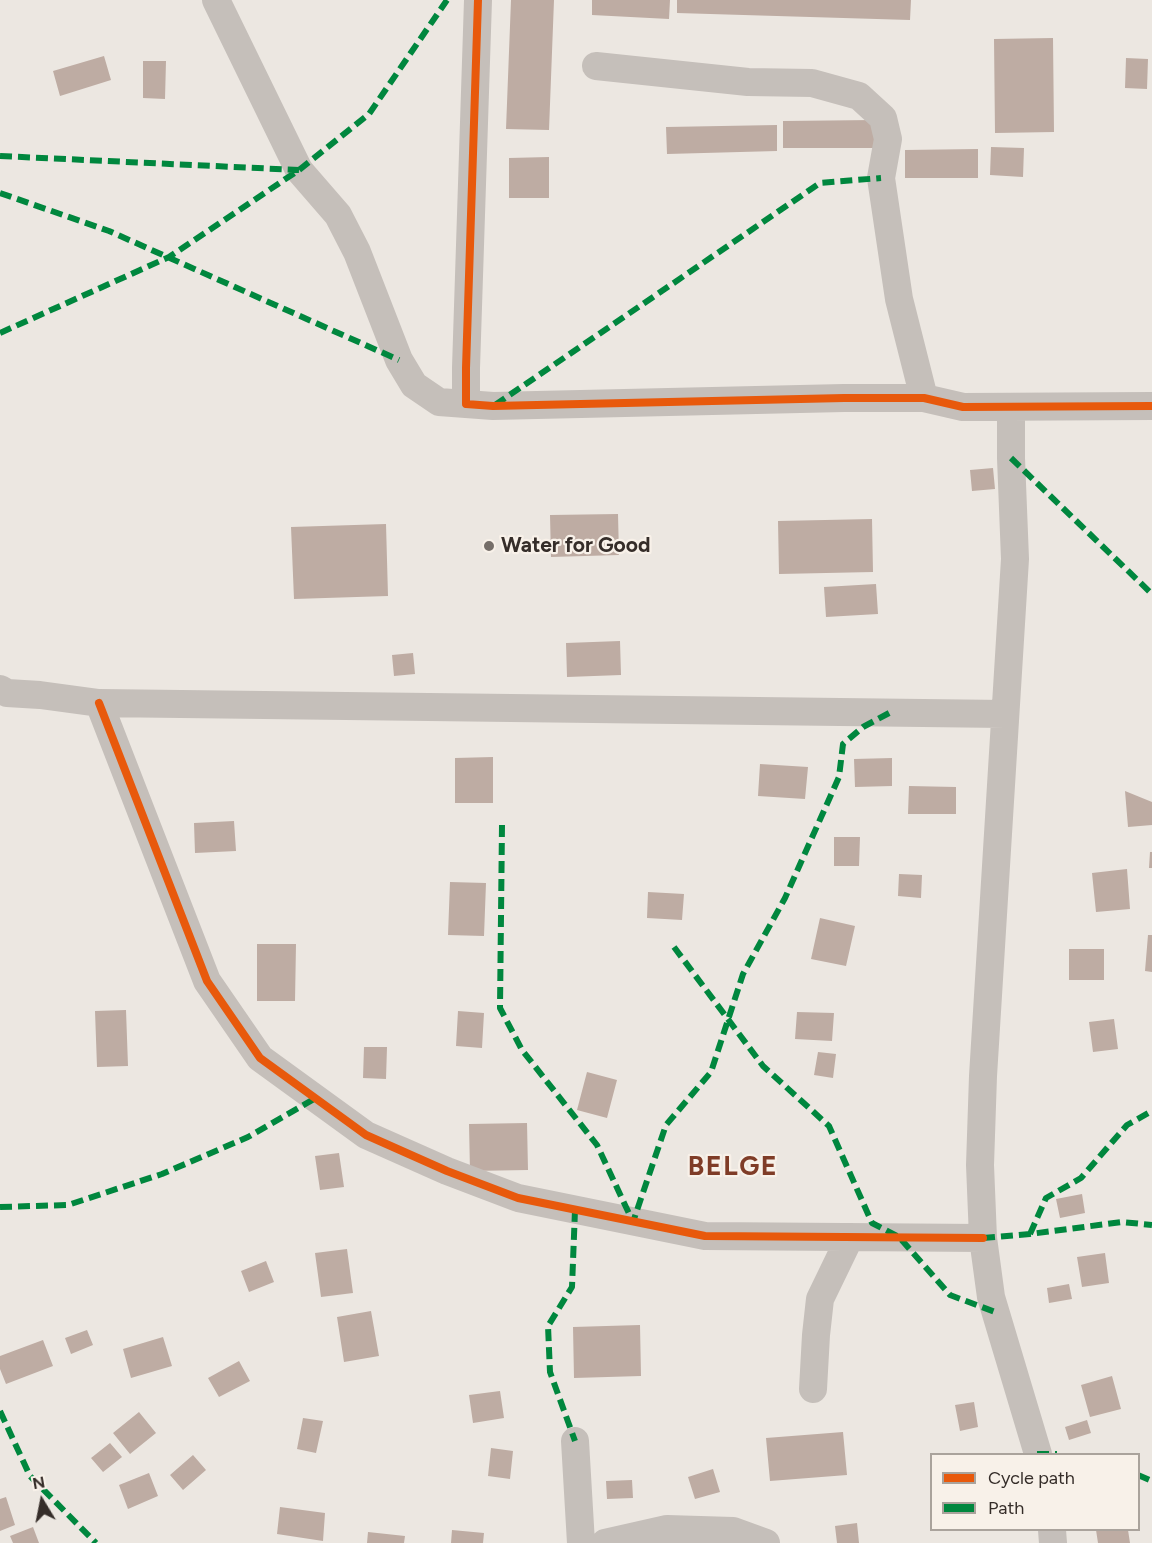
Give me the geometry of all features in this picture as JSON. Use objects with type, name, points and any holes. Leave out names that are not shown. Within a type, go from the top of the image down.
[{"type":"street","points":[[216,0],[300,170],[338,215],[357,252],[399,360],[414,385],[439,402],[493,406],[924,398],[963,407],[1152,406]]},
{"type":"street","points":[[466,404],[478,0]]},
{"type":"street","points":[[596,66],[748,82],[812,83],[859,96],[883,118],[888,139],[881,178],[899,299],[924,398]]},
{"type":"street","points":[[1011,407],[1015,559],[983,1076],[980,1165],[983,1238],[991,1297],[1037,1453]]},
{"type":"street","points":[[0,689],[7,693],[40,694],[99,703],[1005,714]]},
{"type":"street","points":[[99,703],[207,981],[260,1058],[366,1135],[447,1171],[518,1197],[705,1236],[983,1238]]},
{"type":"street","points":[[813,1389],[820,1299],[850,1237]]},
{"type":"street","points":[[575,1441],[581,1543]]},
{"type":"street","points":[[605,1543],[667,1529],[734,1531],[766,1543]]},
{"type":"building","points":[[511,0],[554,0],[549,130],[506,129]]},
{"type":"building","points":[[592,0],[670,0],[669,19],[592,15]]},
{"type":"building","points":[[677,0],[911,0],[910,20],[677,13]]},
{"type":"building","points":[[1053,38],[1054,132],[995,133],[994,39]]},
{"type":"building","points":[[104,56],[111,80],[60,96],[53,71]]},
{"type":"building","points":[[1126,58],[1148,59],[1147,89],[1125,88]]},
{"type":"building","points":[[143,61],[166,61],[165,99],[143,98]]},
{"type":"building","points":[[874,120],[874,148],[783,148],[783,121]]},
{"type":"building","points":[[777,125],[777,151],[667,154],[666,127]]},
{"type":"building","points":[[991,147],[1024,148],[1023,177],[990,175]]},
{"type":"building","points":[[978,149],[978,178],[905,178],[905,150]]},
{"type":"building","points":[[549,157],[549,198],[509,198],[509,158]]},
{"type":"building","points":[[993,468],[995,489],[972,491],[970,470]]},
{"type":"building","points":[[618,514],[619,555],[551,557],[550,515]]},
{"type":"building","points":[[872,519],[873,572],[779,574],[778,521]]},
{"type":"building","points":[[386,524],[388,596],[294,599],[291,527]]},
{"type":"building","points":[[876,584],[878,614],[826,617],[824,587]]},
{"type":"building","points":[[620,641],[621,675],[567,677],[566,643]]},
{"type":"building","points":[[413,653],[415,674],[394,676],[392,655]]},
{"type":"building","points":[[493,757],[493,803],[455,803],[455,758]]},
{"type":"building","points":[[892,758],[892,786],[855,787],[854,759]]},
{"type":"building","points":[[760,764],[808,767],[805,799],[758,796]]},
{"type":"building","points":[[909,786],[956,787],[956,814],[908,814]]},
{"type":"building","points":[[1125,791],[1152,802],[1152,825],[1128,827]]},
{"type":"building","points":[[234,821],[236,851],[195,853],[194,823]]},
{"type":"building","points":[[834,837],[860,837],[859,866],[834,866]]},
{"type":"building","points":[[1150,852],[1152,852],[1152,868],[1149,868]]},
{"type":"building","points":[[1127,869],[1130,909],[1096,912],[1092,873]]},
{"type":"building","points":[[899,874],[922,875],[921,898],[898,896]]},
{"type":"building","points":[[450,882],[486,883],[484,936],[448,935]]},
{"type":"building","points":[[648,892],[684,894],[682,920],[647,918]]},
{"type":"building","points":[[820,918],[855,926],[846,966],[811,959]]},
{"type":"building","points":[[1148,935],[1152,935],[1152,972],[1145,971]]},
{"type":"building","points":[[257,944],[296,944],[295,1001],[257,1001]]},
{"type":"building","points":[[1069,949],[1104,949],[1104,980],[1069,980]]},
{"type":"building","points":[[126,1010],[128,1066],[97,1067],[95,1011]]},
{"type":"building","points":[[458,1011],[484,1013],[482,1048],[456,1046]]},
{"type":"building","points":[[797,1012],[834,1013],[832,1041],[795,1039]]},
{"type":"building","points":[[1114,1019],[1118,1049],[1093,1052],[1089,1022]]},
{"type":"building","points":[[364,1047],[387,1047],[386,1079],[363,1078]]},
{"type":"building","points":[[818,1052],[836,1054],[833,1078],[814,1075]]},
{"type":"building","points":[[587,1072],[617,1080],[607,1118],[577,1110]]},
{"type":"building","points":[[527,1123],[528,1170],[470,1171],[469,1124]]},
{"type":"building","points":[[339,1153],[344,1187],[320,1190],[315,1156]]},
{"type":"building","points":[[1082,1194],[1085,1213],[1060,1218],[1056,1199]]},
{"type":"building","points":[[347,1249],[353,1293],[321,1297],[315,1253]]},
{"type":"building","points":[[1105,1253],[1109,1283],[1082,1287],[1077,1257]]},
{"type":"building","points":[[266,1261],[274,1282],[249,1292],[241,1271]]},
{"type":"building","points":[[1069,1284],[1072,1299],[1049,1303],[1047,1288]]},
{"type":"building","points":[[371,1311],[379,1356],[344,1362],[337,1317]]},
{"type":"building","points":[[640,1325],[641,1376],[574,1378],[573,1327]]},
{"type":"building","points":[[87,1330],[93,1345],[71,1354],[65,1338]]},
{"type":"building","points":[[163,1337],[172,1366],[131,1378],[123,1349]]},
{"type":"building","points":[[43,1340],[53,1366],[6,1384],[0,1369],[0,1356]]},
{"type":"building","points":[[239,1361],[250,1381],[219,1397],[208,1378]]},
{"type":"building","points":[[1112,1376],[1121,1409],[1090,1417],[1081,1385]]},
{"type":"building","points":[[500,1391],[504,1418],[473,1423],[469,1395]]},
{"type":"building","points":[[974,1402],[978,1427],[960,1431],[955,1405]]},
{"type":"building","points":[[139,1412],[156,1433],[130,1454],[113,1433]]},
{"type":"building","points":[[303,1418],[323,1421],[316,1453],[297,1449]]},
{"type":"building","points":[[1087,1420],[1091,1433],[1069,1440],[1065,1427]]},
{"type":"building","points":[[843,1432],[847,1475],[770,1481],[766,1438]]},
{"type":"building","points":[[110,1443],[122,1457],[103,1472],[91,1458]]},
{"type":"building","points":[[491,1448],[513,1451],[510,1479],[488,1476]]},
{"type":"building","points":[[193,1455],[206,1470],[183,1490],[170,1475]]},
{"type":"building","points":[[713,1469],[720,1492],[695,1499],[688,1477]]},
{"type":"building","points":[[149,1473],[158,1496],[128,1509],[119,1485]]},
{"type":"building","points":[[632,1480],[633,1498],[607,1499],[606,1481]]},
{"type":"building","points":[[6,1497],[15,1525],[0,1531],[0,1499]]},
{"type":"building","points":[[280,1507],[325,1513],[323,1541],[277,1534]]},
{"type":"building","points":[[857,1523],[859,1543],[837,1543],[835,1526]]},
{"type":"building","points":[[33,1527],[39,1543],[13,1543],[10,1536]]},
{"type":"building","points":[[452,1530],[484,1533],[483,1543],[451,1543]]},
{"type":"building","points":[[1096,1531],[1128,1531],[1130,1543],[1098,1543]]},
{"type":"building","points":[[368,1532],[405,1536],[404,1543],[367,1543]]},
{"type":"marked path","points":[[0,333],[169,257],[299,170],[369,114],[447,0]]},
{"type":"marked path","points":[[0,156],[299,170]]},
{"type":"marked path","points":[[495,405],[820,183],[881,178]]},
{"type":"marked path","points":[[0,193],[109,231],[399,360]]},
{"type":"marked path","points":[[1011,458],[1152,594]]},
{"type":"marked path","points":[[502,825],[500,1008],[522,1050],[597,1145],[633,1222],[666,1125],[711,1072],[743,974],[785,898],[839,777],[843,744],[863,727],[891,712]]},
{"type":"marked path","points":[[674,947],[763,1066],[829,1126],[872,1223],[899,1237],[950,1295],[995,1312]]},
{"type":"marked path","points":[[0,1207],[68,1205],[162,1174],[248,1137],[314,1099]]},
{"type":"marked path","points":[[1030,1234],[1046,1198],[1081,1178],[1127,1125],[1152,1111]]},
{"type":"marked path","points":[[575,1210],[572,1287],[548,1326],[550,1372],[575,1441]]},
{"type":"marked path","points":[[983,1238],[1122,1222],[1152,1225]]},
{"type":"marked path","points":[[0,1411],[30,1476],[96,1543]]},
{"type":"marked path","points":[[1140,1476],[1152,1481]]},
{"type":"cycle path","points":[[478,0],[466,404],[493,406],[924,398],[963,407],[1152,406]]},
{"type":"cycle path","points":[[99,703],[207,981],[260,1058],[366,1135],[447,1171],[518,1198],[705,1236],[983,1238]]},
{"type":"place","name":"Water for Good","points":[[489,546]]},
{"type":"district","name":"BELGE","points":[[733,1167]]}]
